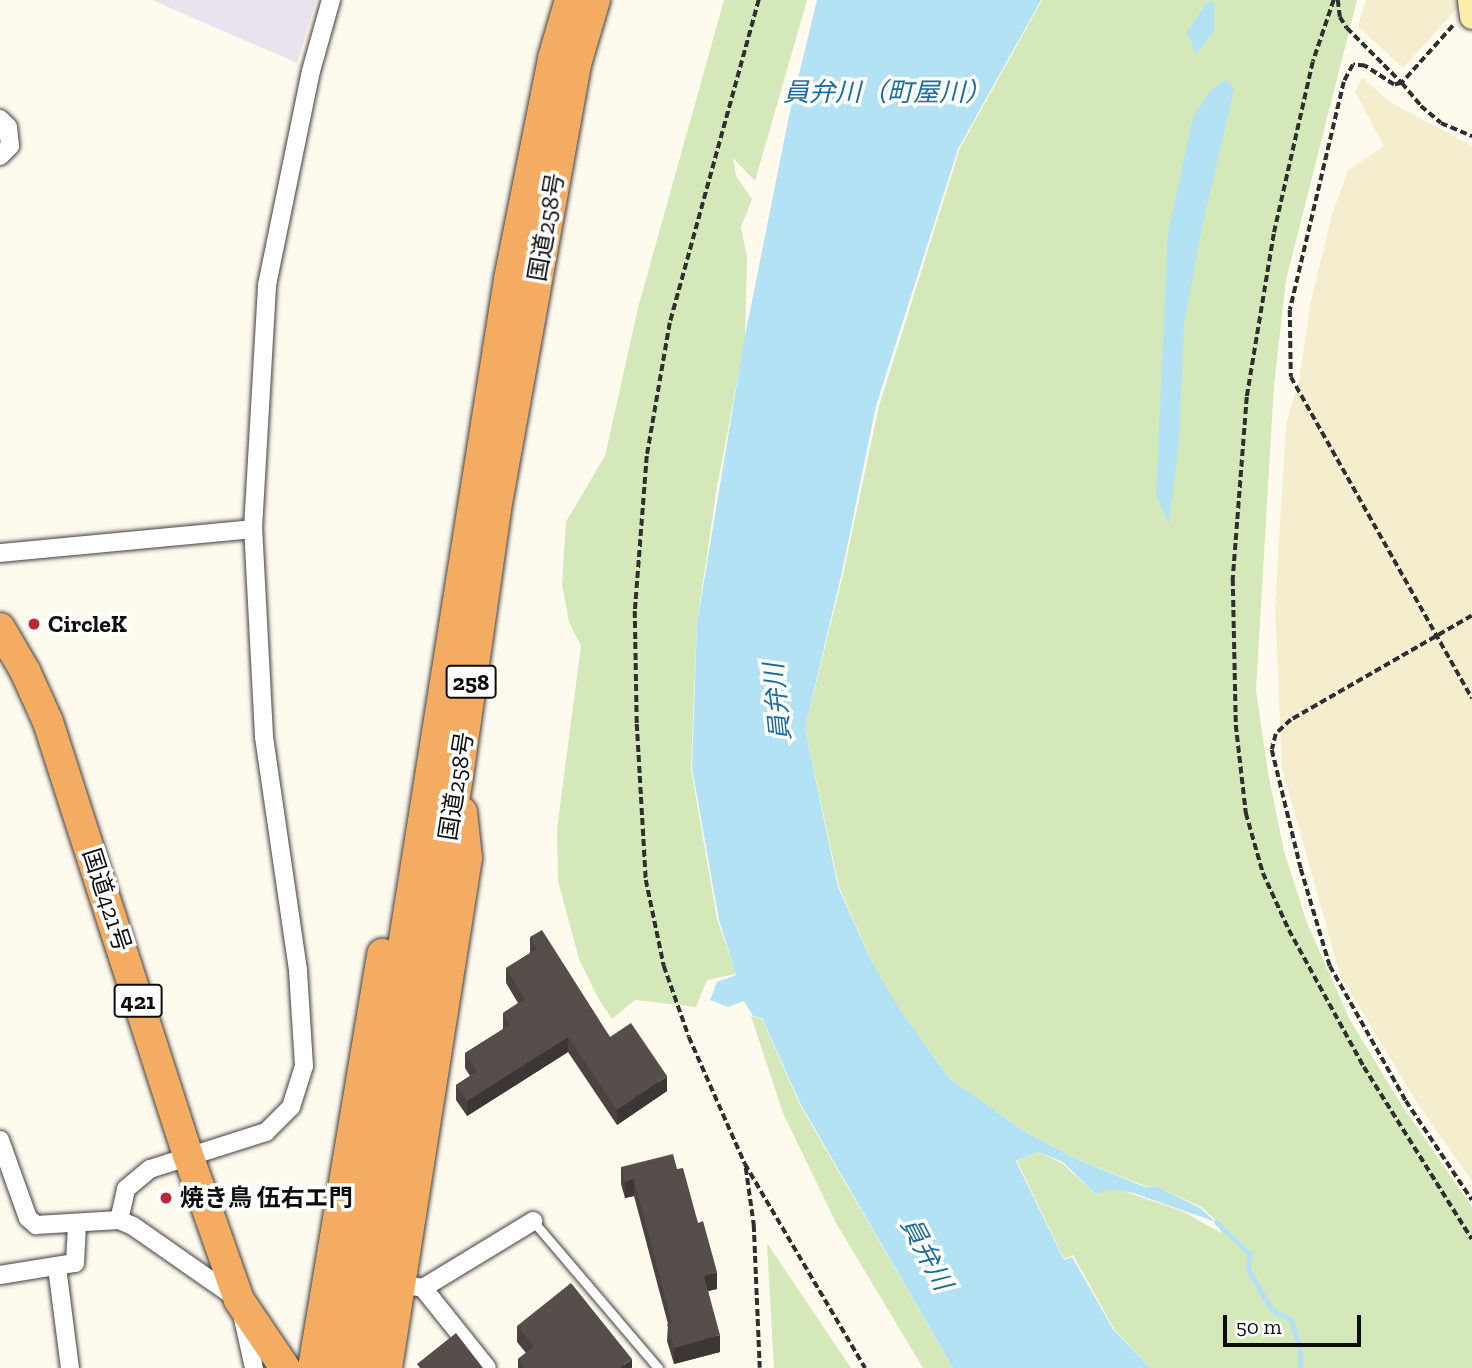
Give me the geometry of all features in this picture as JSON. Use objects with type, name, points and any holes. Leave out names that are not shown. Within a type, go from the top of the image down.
[{"type":"highway","name":"国道258号","points":[[336,1368],[509,279],[554,58],[570,0]]},
{"type":"highway","name":"国道258号","points":[[362,1368],[458,777],[496,509],[576,64],[596,0]]},
{"type":"highway","name":"国道421号","points":[[0,628],[25,671],[48,722],[188,1155],[239,1300],[285,1368]]},
{"type":"highway","points":[[313,1368],[416,750],[447,661]]},
{"type":"highway","points":[[387,1368],[411,1286],[467,858],[458,777]]},
{"type":"street","points":[[119,1220],[127,1189],[135,1179],[150,1169],[266,1132],[290,1107],[304,1066],[298,971],[264,736],[253,529],[267,285],[311,71],[331,0]]},
{"type":"street","points":[[0,119],[8,127],[10,146],[0,156]]},
{"type":"street","points":[[0,552],[253,529]]},
{"type":"street","points":[[0,1140],[28,1219],[36,1225],[47,1227],[119,1220],[133,1226],[239,1300],[254,1368]]},
{"type":"street","points":[[487,1368],[411,1286],[533,1221]]},
{"type":"street","points":[[0,1275],[75,1264],[77,1224]]},
{"type":"street","points":[[57,1268],[70,1368]]},
{"type":"lane","points":[[533,1221],[658,1368]]},
{"type":"path","points":[[759,0],[670,323],[647,456],[635,611],[637,723],[646,880],[664,966],[685,1025],[745,1164],[865,1368]]},
{"type":"path","points":[[1336,0],[1347,29],[1402,83],[1421,106],[1441,123],[1472,136]]},
{"type":"path","points":[[1336,0],[1313,62],[1273,234],[1247,397],[1233,579],[1236,726],[1246,813],[1263,873],[1289,930],[1364,1067],[1472,1239]]},
{"type":"path","points":[[1471,8],[1402,83],[1394,85],[1365,66],[1353,65],[1344,82],[1290,310],[1291,377],[1472,698]]},
{"type":"path","points":[[1472,616],[1291,720],[1276,734],[1272,750],[1301,869],[1330,966],[1406,1101],[1472,1200]]},
{"type":"path","points":[[745,1164],[754,1224],[760,1368]]},
{"type":"shaded area","points":[[152,0],[316,0],[297,63]]},
{"type":"shaded area","points":[[1366,0],[1459,0],[1458,7],[1403,68],[1358,26]]},
{"type":"shaded area","points":[[1362,77],[1390,102],[1472,146],[1472,1181],[1417,1103],[1340,975],[1282,768],[1275,607],[1286,424],[1299,380],[1311,300],[1332,215],[1348,170],[1384,146],[1355,92]]},
{"type":"green space","points":[[724,0],[807,0],[755,181],[733,158],[736,176],[752,199],[741,227],[747,257],[745,340],[717,487],[697,622],[691,769],[717,919],[736,974],[707,980],[696,1007],[635,1000],[612,1019],[598,998],[579,959],[558,881],[557,829],[581,646],[569,622],[562,584],[566,522],[605,456],[638,308]]},
{"type":"green space","points":[[1042,0],[1357,0],[1286,280],[1274,385],[1256,690],[1268,773],[1284,851],[1307,923],[1350,1020],[1399,1101],[1472,1207],[1472,1368],[1150,1368],[1114,1329],[1073,1255],[1064,1259],[1017,1161],[1038,1152],[1062,1163],[1095,1194],[1114,1188],[1182,1211],[1221,1233],[1219,1223],[1201,1207],[1156,1186],[1145,1186],[1076,1159],[1024,1131],[951,1080],[899,1009],[873,964],[839,887],[805,728],[844,570],[879,406],[960,148]]},
{"type":"green space","points":[[751,1016],[762,1019],[800,1105],[953,1368],[923,1368],[836,1223],[783,1113]]},
{"type":"green space","points":[[767,1243],[851,1368],[774,1368]]},
{"type":"water","name":"員弁川（町屋川）","points":[[817,0],[1041,0],[958,149],[876,406],[842,572],[805,728],[838,887],[872,962],[900,1010],[950,1079],[1024,1131],[1076,1159],[1145,1187],[1156,1186],[1200,1208],[1216,1222],[1133,1193],[1113,1189],[1095,1194],[1063,1162],[1038,1152],[1016,1161],[1064,1260],[1072,1257],[1113,1329],[1150,1368],[953,1368],[800,1103],[762,1018],[753,1016],[744,1001],[728,1007],[710,1000],[717,982],[736,975],[719,920],[692,768],[697,623],[744,341],[789,116]]},
{"type":"water","points":[[1207,2],[1214,2],[1214,31],[1196,54],[1187,32]]},
{"type":"water","points":[[1226,80],[1234,89],[1203,223],[1184,325],[1179,442],[1169,524],[1156,496],[1168,233],[1193,117],[1210,91]]},
{"type":"building","points":[[542,930],[610,1037],[631,1023],[667,1076],[617,1110],[568,1037],[467,1101],[456,1085],[477,1071],[465,1053],[510,1025],[503,1013],[525,999],[506,968],[537,949],[530,937]]},
{"type":"building","points":[[673,1154],[677,1169],[683,1168],[698,1223],[703,1221],[717,1272],[704,1276],[720,1335],[674,1348],[667,1324],[672,1323],[634,1179],[625,1182],[621,1167]]},
{"type":"building","points":[[571,1283],[632,1359],[620,1368],[525,1368],[518,1359],[534,1346],[517,1326]]},
{"type":"building","points":[[456,1333],[483,1368],[420,1368],[417,1364]]},
{"type":"waterway","points":[[1216,1222],[1250,1254],[1248,1269],[1271,1309],[1291,1320],[1300,1347],[1300,1368]]},
{"type":"place","name":"CircleK","points":[[34,624]]},
{"type":"place","name":"焼き鳥 伍右エ門","points":[[166,1198]]},
{"type":"water label","name":"員弁川","points":[[778,702]]},
{"type":"water label","name":"員弁川","points":[[926,1254]]}]
